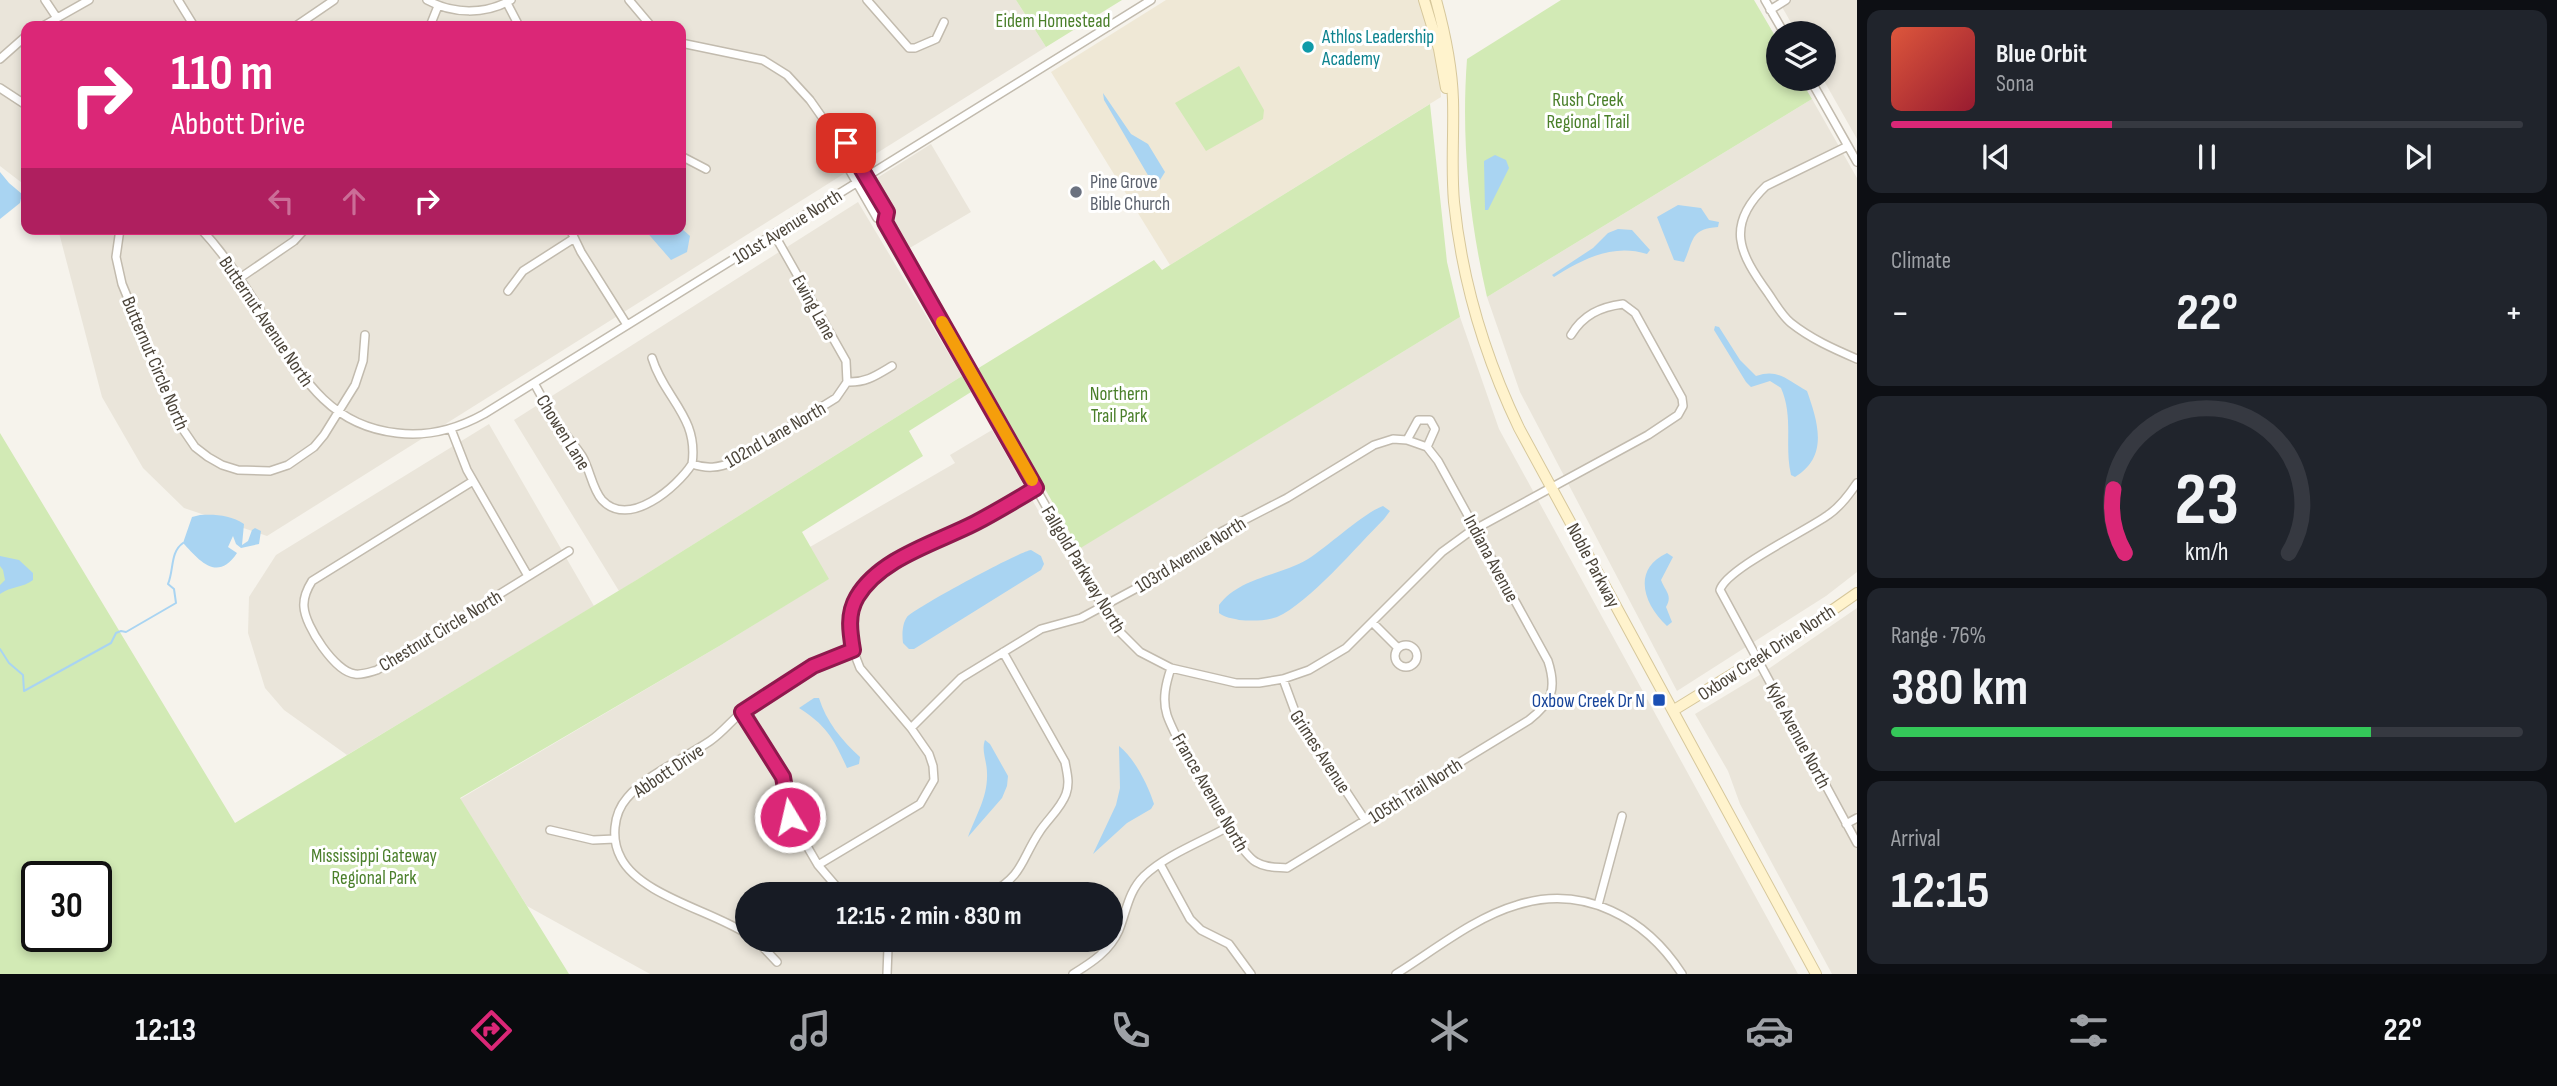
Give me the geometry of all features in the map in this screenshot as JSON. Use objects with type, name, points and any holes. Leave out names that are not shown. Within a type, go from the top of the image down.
[{"type":"main road","name":"Noble Parkway","points":[[1424,0],[1439,49],[1451,130],[1459,242],[1475,312],[1505,400],[1816,974]]},
{"type":"main road","name":"Noble Parkway","points":[[1436,0],[1450,67],[1453,103],[1451,130]]},
{"type":"main road","name":"Oxbow Creek Drive North","points":[[1674,710],[1758,659],[1857,593]]},
{"type":"street","points":[[46,0],[57,18]]},
{"type":"street","points":[[52,21],[89,0]]},
{"type":"street","points":[[178,0],[191,21]]},
{"type":"street","points":[[303,21],[334,0]]},
{"type":"street","points":[[427,0],[438,6],[465,12],[492,8],[509,1],[517,21]]},
{"type":"street","points":[[629,0],[647,21]]},
{"type":"street","points":[[867,0],[909,48],[936,39],[944,22]]},
{"type":"street","name":"101st Avenue North","points":[[494,408],[1151,0]]},
{"type":"street","points":[[1765,0],[1777,21]]},
{"type":"street","points":[[1770,10],[1786,0]]},
{"type":"street","points":[[432,21],[438,6]]},
{"type":"street","points":[[0,59],[21,40]]},
{"type":"street","points":[[686,44],[749,56],[776,66],[810,100],[836,137]]},
{"type":"street","points":[[0,88],[21,102]]},
{"type":"street","points":[[1817,91],[1857,162]]},
{"type":"street","name":"Fallgold Parkway North","points":[[836,137],[846,143],[867,176],[887,212],[885,222]]},
{"type":"street","name":"Fallgold Parkway North","points":[[836,137],[838,150],[877,218],[885,222],[1113,625],[1140,652],[1171,668],[1236,683],[1259,683],[1283,679],[1330,660],[1346,648],[1442,552],[1477,529],[1648,435],[1678,415],[1683,406],[1682,398],[1635,313],[1623,304],[1608,306],[1579,321],[1571,335]]},
{"type":"street","points":[[1848,146],[1766,186],[1756,195],[1743,215],[1740,243],[1746,261],[1788,321],[1815,339],[1857,359]]},
{"type":"street","points":[[686,159],[706,169]]},
{"type":"street","name":"Ewing Lane","points":[[774,234],[846,361],[847,382]]},
{"type":"street","name":"Butternut Circle North","points":[[119,235],[116,257],[122,284],[180,425],[195,447],[230,468],[270,471],[288,465],[314,447],[349,396],[360,372],[365,335]]},
{"type":"street","name":"Butternut Avenue North","points":[[206,235],[240,278],[304,380],[339,412],[360,424],[389,432],[423,434],[451,429],[494,408]]},
{"type":"street","points":[[240,278],[294,242],[299,235]]},
{"type":"street","points":[[572,235],[628,325]]},
{"type":"street","points":[[508,291],[523,271],[573,239]]},
{"type":"street","points":[[653,358],[656,370],[689,425],[694,447],[692,464]]},
{"type":"street","name":"102nd Lane North","points":[[692,464],[705,468],[720,467],[733,461],[836,398],[847,382],[870,379],[892,366]]},
{"type":"street","name":"Chowen Lane","points":[[534,383],[556,422],[582,456],[601,499],[621,510],[641,506],[671,488],[692,464]]},
{"type":"street","points":[[1418,420],[1430,420],[1435,429],[1427,447],[1407,440],[1418,420]]},
{"type":"street","points":[[451,429],[473,481],[528,576]]},
{"type":"street","name":"103rd Avenue North","points":[[911,728],[961,678],[1041,629],[1081,618],[1163,574],[1221,532],[1297,492],[1374,445],[1393,439],[1407,440]]},
{"type":"street","name":"Indiana Avenue","points":[[1427,447],[1438,461],[1477,529],[1548,661],[1553,677],[1552,692]]},
{"type":"street","name":"Chestnut Circle North","points":[[473,481],[312,581],[303,604],[314,630],[340,669],[353,674],[377,670],[569,551]]},
{"type":"street","name":"Kyle Avenue North","points":[[1857,483],[1829,514],[1737,571],[1723,582],[1720,590],[1857,843]]},
{"type":"street","points":[[818,865],[920,804],[934,780],[929,754],[911,728],[860,668],[853,650],[850,614],[856,599],[866,584],[904,557],[976,522],[1036,488]]},
{"type":"street","points":[[1372,622],[1398,648]]},
{"type":"street","name":"Abbott Drive","points":[[615,839],[618,813],[627,798],[642,784],[715,738],[742,712],[813,666],[853,650]]},
{"type":"street","points":[[1003,652],[1065,761],[1069,782],[1061,803],[1036,838],[1019,872],[1008,882]]},
{"type":"street","name":"France Avenue North","points":[[1171,668],[1166,685],[1167,714],[1181,745],[1246,855],[1266,867]]},
{"type":"street","name":"Grimes Avenue","points":[[1283,679],[1297,717],[1366,820]]},
{"type":"street","name":"105th Trail North","points":[[1266,867],[1287,867],[1366,820],[1529,720],[1543,709],[1552,692]]},
{"type":"street","points":[[742,712],[783,777],[790,817],[818,865],[833,882]]},
{"type":"street","points":[[1598,905],[1622,816]]},
{"type":"street","points":[[1846,824],[1857,818]]},
{"type":"street","points":[[1073,974],[1093,962],[1109,947],[1119,930],[1127,900],[1143,877],[1160,864],[1228,827]]},
{"type":"street","points":[[550,830],[593,840],[615,839],[620,857],[640,881],[735,928]]},
{"type":"street","points":[[1160,864],[1190,919],[1201,930],[1230,944],[1251,974]]},
{"type":"street","points":[[1396,974],[1480,922],[1518,904],[1558,899],[1598,905],[1635,922],[1665,949],[1682,974]]},
{"type":"street","points":[[767,952],[777,962]]},
{"type":"street","points":[[886,952],[887,974]]},
{"type":"shaded area","points":[[0,0],[1016,0],[1046,47],[267,536],[184,508],[143,468],[102,397],[60,235],[686,235],[686,21],[21,21],[21,182],[0,166]]},
{"type":"shaded area","points":[[1166,0],[1419,0],[1429,27],[1440,77],[1441,97],[1170,265],[1051,72]]},
{"type":"shaded area","points":[[1778,0],[1857,0],[1857,139],[1830,91],[1836,91],[1836,21],[1790,21]]},
{"type":"shaded area","points":[[1812,99],[1857,178],[1857,572],[1826,596],[1677,691],[1520,392],[1487,297]]},
{"type":"shaded area","points":[[931,144],[971,212],[908,249],[874,189],[874,183],[877,178]]},
{"type":"shaded area","points":[[858,202],[962,376],[619,591],[514,420]]},
{"type":"shaded area","points":[[1460,317],[1499,429],[1798,974],[650,974],[527,906],[460,799],[828,579],[810,547],[955,463],[950,455],[992,430],[1065,557]]},
{"type":"shaded area","points":[[489,424],[594,606],[347,755],[284,710],[265,688],[248,633],[249,597],[276,555]]},
{"type":"shaded area","points":[[1857,608],[1857,974],[1832,974],[1740,804],[1728,771],[1695,714],[1758,676]]},
{"type":"green space","name":"Eidem Homestead","points":[[1016,0],[1122,0],[1046,47]]},
{"type":"green space","name":"Rush Creek Regional Trail","points":[[1561,0],[1754,0],[1766,21],[1766,91],[1807,91],[1812,99],[1487,297],[1475,238],[1468,179],[1465,119],[1467,59]]},
{"type":"green space","points":[[1239,66],[1264,110],[1263,119],[1206,151],[1175,103]]},
{"type":"green space","name":"Northern Trail Park","points":[[1430,104],[1447,262],[1460,317],[1079,549],[977,369],[1154,260],[1162,270]]},
{"type":"green space","name":"Mississippi Gateway Regional Park","points":[[962,376],[971,392],[909,431],[923,456],[802,532],[829,579],[460,798],[569,974],[0,974],[0,433],[235,823],[638,579]]},
{"type":"water","points":[[1103,93],[1131,134],[1148,144],[1165,172],[1160,180],[1152,180],[1149,177],[1104,100]]},
{"type":"water","points":[[1495,155],[1506,160],[1509,168],[1488,210],[1485,210],[1484,161]]},
{"type":"water","points":[[0,172],[21,193],[21,198],[20,203],[0,219]]},
{"type":"water","points":[[1678,205],[1701,208],[1709,220],[1719,222],[1718,227],[1702,230],[1694,237],[1684,262],[1674,260],[1657,217]]},
{"type":"water","points":[[1618,229],[1632,230],[1650,250],[1647,254],[1622,250],[1610,252],[1587,259],[1554,277],[1552,275],[1593,248],[1608,233]]},
{"type":"water","points":[[686,232],[690,236],[687,252],[671,260],[649,235],[686,235]]},
{"type":"water","points":[[1715,326],[1719,327],[1740,360],[1756,376],[1777,374],[1807,391],[1815,415],[1817,449],[1806,469],[1795,477],[1791,475],[1789,464],[1787,410],[1781,388],[1770,381],[1751,387],[1714,330]]},
{"type":"water","points":[[1383,506],[1390,511],[1384,519],[1318,587],[1290,610],[1277,617],[1258,620],[1239,620],[1219,613],[1219,605],[1238,588],[1308,559]]},
{"type":"water","points":[[223,516],[244,524],[242,545],[248,541],[255,528],[261,531],[259,544],[241,548],[233,536],[228,547],[237,553],[230,562],[215,568],[208,566],[183,543],[192,517]]},
{"type":"water","points":[[1031,550],[1041,556],[1044,564],[1041,570],[914,649],[909,649],[903,643],[907,617],[946,592]]},
{"type":"water","points":[[1667,553],[1673,557],[1661,580],[1669,596],[1666,607],[1672,622],[1667,626],[1652,608],[1647,597],[1645,577],[1656,560]]},
{"type":"water","points":[[0,556],[19,560],[33,573],[33,580],[0,594],[0,585],[5,580]]},
{"type":"water","points":[[814,698],[819,698],[835,730],[860,757],[859,764],[847,768],[828,734],[816,720],[799,708]]},
{"type":"water","points":[[985,740],[1008,776],[1007,786],[1002,798],[968,837],[986,790]]},
{"type":"water","points":[[1119,746],[1140,773],[1154,804],[1151,809],[1127,823],[1093,854],[1116,805],[1120,788]]},
{"type":"waterway","points":[[0,649],[9,663],[23,675],[24,691],[111,643],[116,633],[126,632],[176,603],[174,589],[168,584],[174,556],[183,543]]},
{"type":"slow traffic","points":[[942,322],[1032,480]]},
{"type":"place","name":"Athlos Leadership Academy","points":[[1308,47]]},
{"type":"place","name":"Pine Grove Bible Church","points":[[1076,192]]},
{"type":"place","name":"Oxbow Creek Dr N","points":[[1659,700]]},
{"type":"route","points":[[790,817],[783,777],[742,712],[813,666],[853,650],[850,614],[866,584],[881,571],[1036,488],[885,222],[887,212],[846,143]]}]
